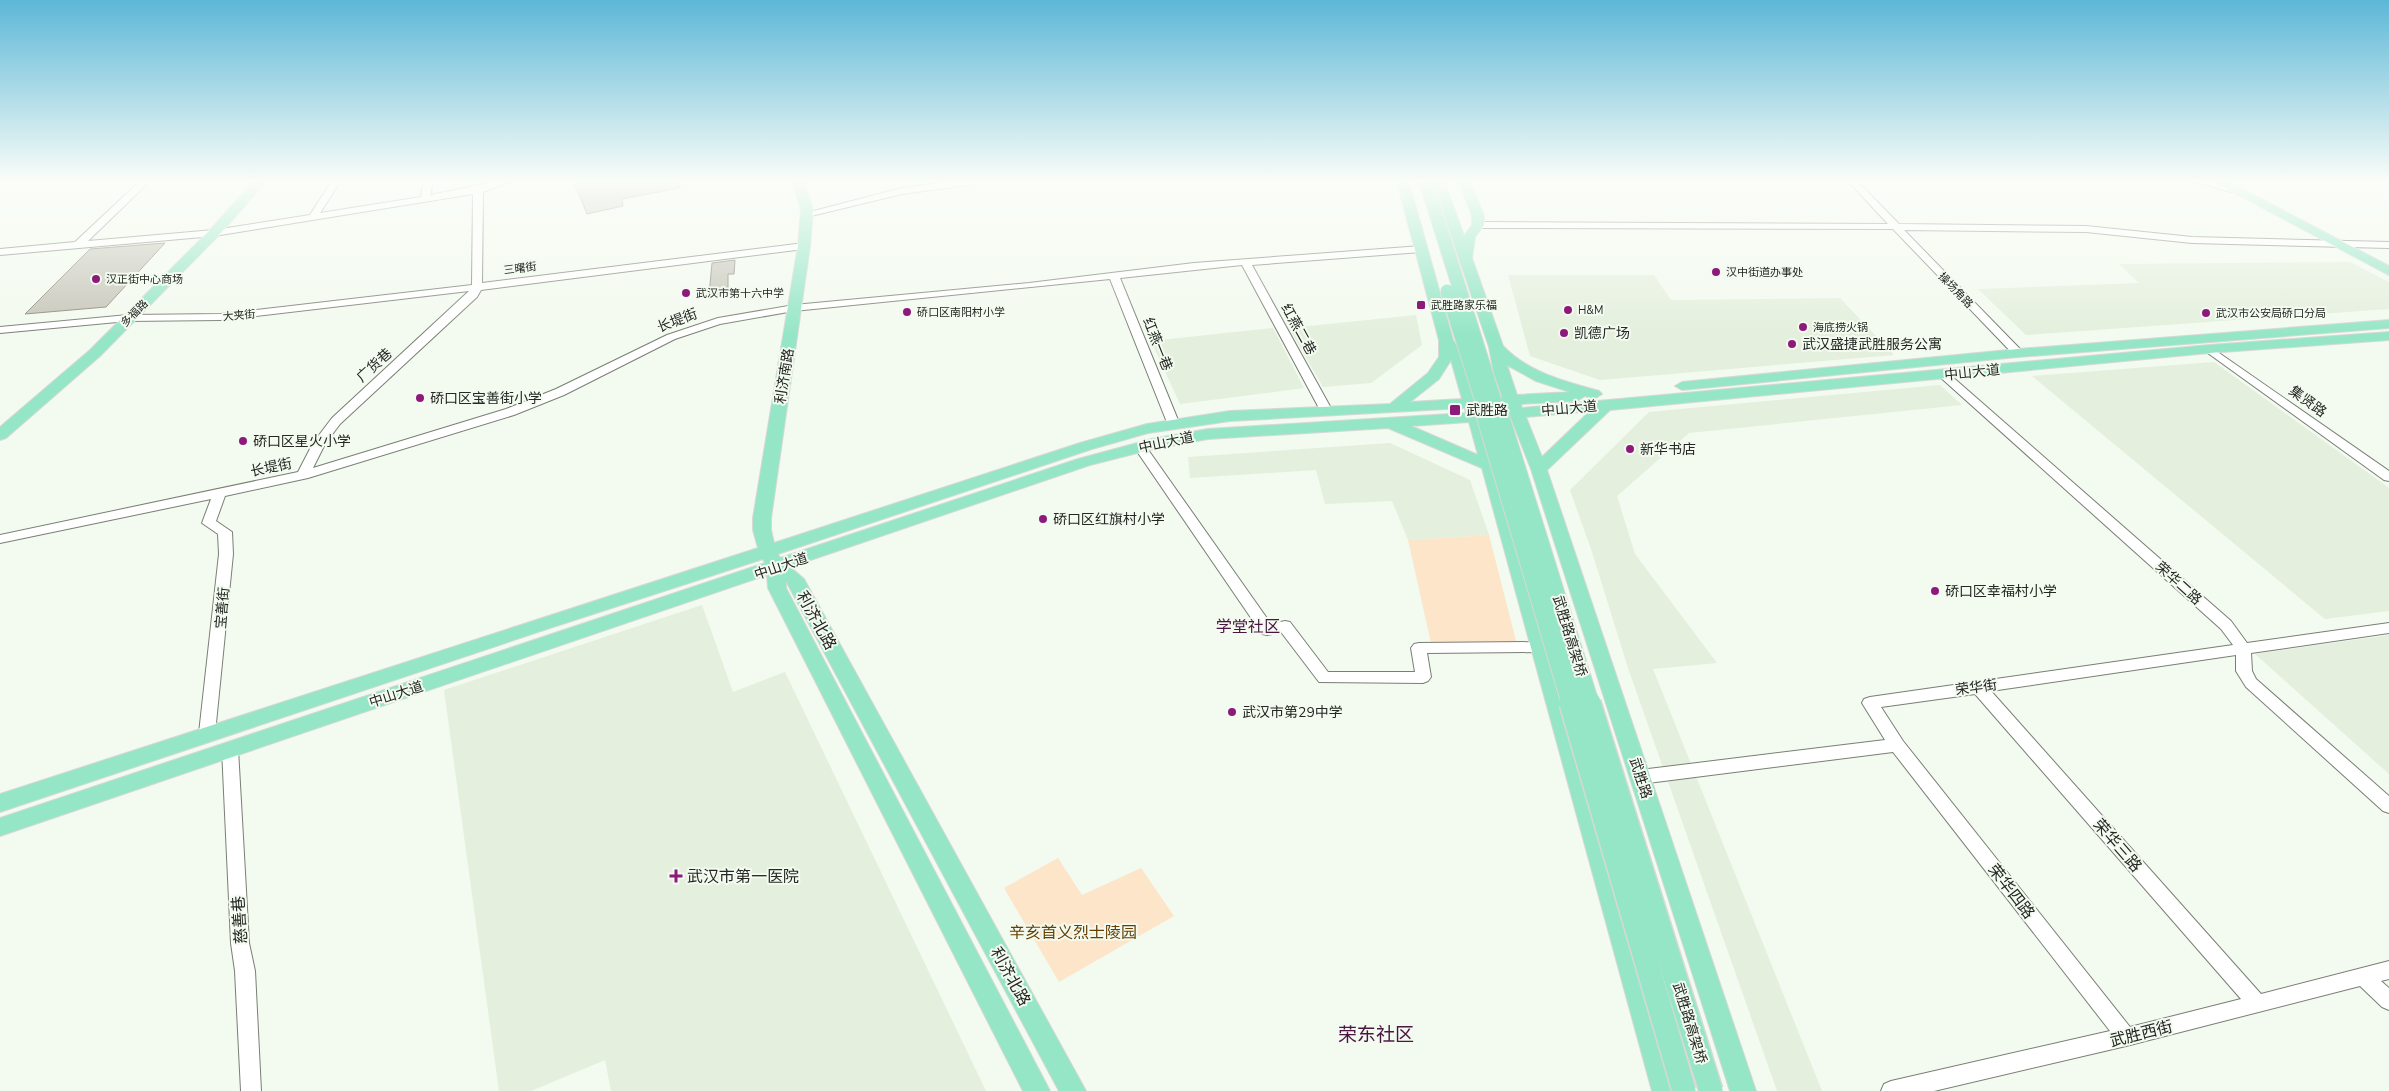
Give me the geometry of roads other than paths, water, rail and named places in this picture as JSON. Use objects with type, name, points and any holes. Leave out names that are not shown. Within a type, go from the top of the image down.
[{"type":"main road","name":"多福路","points":[[0,435],[95,353],[214,233]]},
{"type":"main road","name":"利济南路","points":[[772,559],[762,530],[762,518],[805,233]]},
{"type":"main road","points":[[1417,233],[1446,340],[1446,357],[1434,376],[1392,415],[1488,465]]},
{"type":"main road","name":"武胜路高架桥","points":[[1422,233],[1562,667],[1684,1091]]},
{"type":"main road","name":"武胜路高架桥","points":[[1442,233],[1711,1091]]},
{"type":"main road","name":"武胜路","points":[[1456,233],[1496,347],[1502,374],[1539,469],[1743,1091]]},
{"type":"main road","points":[[1465,260],[1473,233]]},
{"type":"main road","points":[[2320,233],[2389,271]]},
{"type":"main road","points":[[2343,245],[2389,265]]},
{"type":"main road","name":"中山大道","points":[[1600,400],[2018,353],[2389,324]]},
{"type":"main road","name":"中山大道","points":[[0,802],[208,733],[1084,462],[1140,447],[1208,434],[1392,415],[1944,374],[2209,349],[2389,336]]},
{"type":"main road","points":[[1446,340],[1458,359],[1473,410],[1665,1091]]},
{"type":"main road","points":[[1496,347],[1506,360],[1532,376],[1600,400],[1539,469]]},
{"type":"main road","name":"中山大道","points":[[0,827],[230,749],[772,559],[1086,446],[1147,429],[1230,416],[1326,410],[1392,415]]},
{"type":"main road","name":"利济北路","points":[[772,559],[776,588],[1037,1091]]},
{"type":"main road","name":"利济北路","points":[[772,559],[795,579],[1073,1091]]},
{"type":"street","points":[[78,245],[91,233]]},
{"type":"street","points":[[0,252],[214,233]]},
{"type":"street","points":[[477,286],[478,233]]},
{"type":"street","name":"操场角路","points":[[1901,233],[2018,353]]},
{"type":"street","points":[[2118,233],[2192,240],[2389,245]]},
{"type":"street","name":"三曙街","points":[[477,286],[804,246]]},
{"type":"street","name":"长堤街","points":[[0,539],[303,476],[510,412],[560,392],[672,337],[708,324],[749,314],[1245,262],[1421,249]]},
{"type":"street","name":"红燕二巷","points":[[1245,262],[1326,410]]},
{"type":"street","name":"红燕一巷","points":[[1114,276],[1174,425]]},
{"type":"street","name":"大夹街","points":[[0,330],[128,318],[222,317],[477,286]]},
{"type":"street","name":"广货巷","points":[[303,476],[320,443],[336,421],[461,307],[473,295],[477,286]]},
{"type":"street","name":"集贤路","points":[[2209,349],[2389,477]]},
{"type":"street","name":"荣华二路","points":[[1944,374],[2226,625],[2244,648]]},
{"type":"street","points":[[1140,447],[1267,630],[1285,626],[1324,678],[1423,677],[1419,648],[1540,647]]},
{"type":"street","name":"宝善街","points":[[208,733],[226,554],[225,532],[209,523],[219,493]]},
{"type":"street","name":"荣华街","points":[[1897,745],[1870,703],[2389,628]]},
{"type":"street","points":[[2244,648],[2244,670],[2250,683],[2389,806]]},
{"type":"street","name":"荣华三路","points":[[1978,687],[2257,1004]]},
{"type":"street","points":[[1640,777],[1897,745]]},
{"type":"street","name":"荣华四路","points":[[1897,745],[2126,1037]]},
{"type":"street","name":"慈善巷","points":[[230,749],[240,943],[245,971],[251,1091]]},
{"type":"street","name":"武胜西街","points":[[1891,1091],[2126,1037],[2389,970]]},
{"type":"street","points":[[2364,977],[2389,1001]]},
{"type":"place","name":"汉中街道办事处","points":[[1716,272]]},
{"type":"place","name":"汉正街中心商场","points":[[96,279]]},
{"type":"place","name":"武汉市第十六中学","points":[[686,293]]},
{"type":"place","name":"武胜路家乐福","points":[[1421,305]]},
{"type":"place","name":"H&M","points":[[1568,310]]},
{"type":"place","name":"硚口区南阳村小学","points":[[907,312]]},
{"type":"place","name":"武汉市公安局硚口分局","points":[[2206,313]]},
{"type":"place","name":"海底捞火锅","points":[[1803,327]]},
{"type":"place","name":"凯德广场","points":[[1564,333]]},
{"type":"place","name":"武汉盛捷武胜服务公寓","points":[[1792,344]]},
{"type":"place","name":"硚口区宝善街小学","points":[[420,398]]},
{"type":"place","name":"武胜路","points":[[1455,410]]},
{"type":"place","name":"硚口区星火小学","points":[[243,441]]},
{"type":"place","name":"新华书店","points":[[1630,449]]},
{"type":"place","name":"硚口区红旗村小学","points":[[1043,519]]},
{"type":"place","name":"硚口区幸福村小学","points":[[1935,591]]},
{"type":"place","name":"武汉市第29中学","points":[[1232,712]]},
{"type":"place","name":"武汉市第一医院","points":[[676,876]]},
{"type":"district","name":"学堂社区","points":[[1248,626]]},
{"type":"district","name":"荣东社区","points":[[1376,1034]]},
{"type":"park label","name":"辛亥首义烈士陵园","points":[[1073,932]]}]
